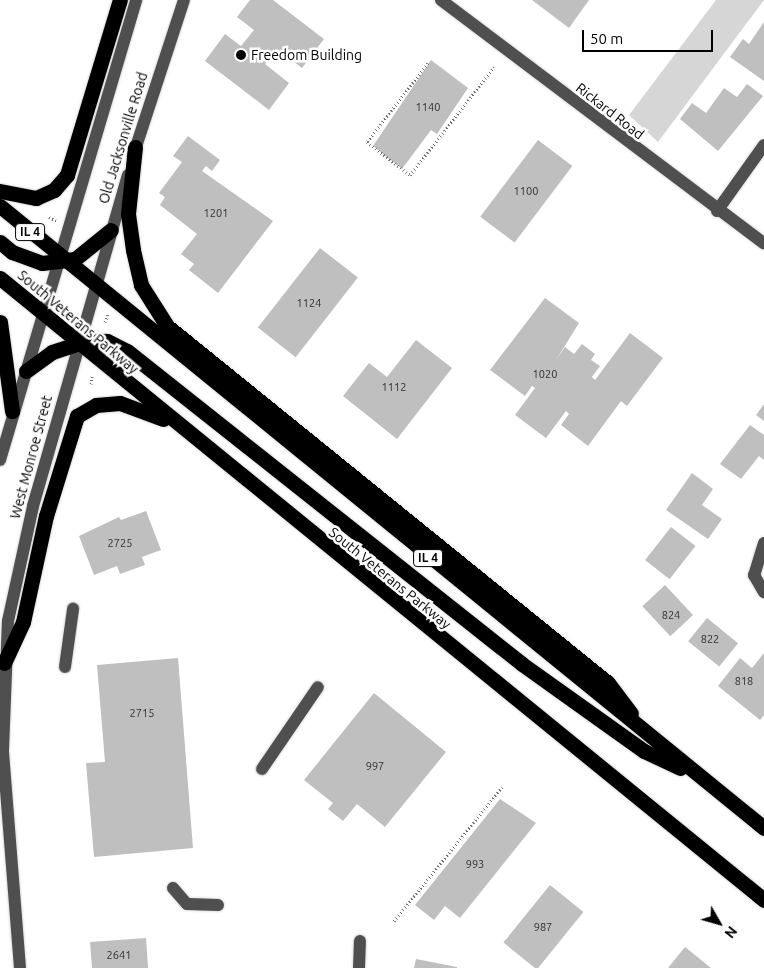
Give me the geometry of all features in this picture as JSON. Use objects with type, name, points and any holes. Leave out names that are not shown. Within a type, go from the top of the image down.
[{"type":"highway","points":[[0,191],[36,198],[54,190],[67,175],[120,0]]},
{"type":"highway","points":[[135,147],[128,214],[133,250],[141,284],[167,326],[608,683],[648,734]]},
{"type":"highway","name":"IL 4","points":[[0,206],[93,286],[764,828]]},
{"type":"highway","points":[[0,242],[38,262],[75,259],[110,230]]},
{"type":"highway","name":"South Veterans Parkway","points":[[0,278],[175,424],[764,900]]},
{"type":"highway","points":[[0,322],[12,412]]},
{"type":"highway","points":[[26,371],[52,352],[78,342],[108,341],[138,357],[514,658],[644,751],[704,780]]},
{"type":"highway","points":[[4,663],[23,622],[46,516],[77,416],[96,405],[120,404],[175,424]]},
{"type":"street","name":"Old Jacksonville Road","points":[[60,259],[115,59],[136,0]]},
{"type":"street","name":"Old Jacksonville Road","points":[[93,286],[135,147],[184,0]]},
{"type":"street","name":"Rickard Road","points":[[441,0],[717,211],[764,243]]},
{"type":"street","points":[[717,211],[764,145]]},
{"type":"street","name":"West Monroe Street","points":[[0,460],[12,412],[44,316],[60,259]]},
{"type":"street","name":"West Monroe Street","points":[[20,968],[3,750],[4,663],[16,572],[93,286]]},
{"type":"street","points":[[764,543],[754,575],[764,592]]},
{"type":"street","points":[[66,667],[73,609]]},
{"type":"street","points":[[262,769],[318,687]]},
{"type":"street","points":[[173,888],[187,904],[218,905]]},
{"type":"street","points":[[359,968],[360,941]]},
{"type":"path","points":[[428,63],[367,142],[410,175],[494,67]]},
{"type":"path","points":[[47,224],[49,216],[58,222]]},
{"type":"path","points":[[105,322],[108,314]]},
{"type":"path","points":[[91,384],[92,376]]},
{"type":"path","points":[[394,921],[502,787]]},
{"type":"shaded area","points":[[716,0],[764,0],[658,142],[629,115]]},
{"type":"building","name":"Freedom Building","points":[[250,0],[273,0],[324,39],[302,68],[277,49],[265,64],[289,83],[269,110],[205,61],[225,34],[241,46],[254,30],[237,17]]},
{"type":"building","points":[[532,0],[589,0],[569,28]]},
{"type":"building","points":[[764,22],[764,81],[730,57],[743,39],[749,44]]},
{"type":"building","points":[[431,60],[468,88],[437,134],[431,130],[402,169],[373,146]]},
{"type":"building","points":[[747,84],[763,96],[718,151],[680,119],[692,103],[706,113],[724,88],[737,97]]},
{"type":"building","points":[[188,136],[220,160],[212,171],[206,166],[202,171],[273,221],[218,293],[189,270],[194,264],[181,254],[197,234],[160,205],[165,197],[159,193],[182,162],[173,156]]},
{"type":"building","points":[[538,140],[572,166],[515,243],[480,217]]},
{"type":"building","points":[[320,248],[358,278],[296,357],[258,328]]},
{"type":"building","points":[[545,298],[579,323],[556,360],[565,347],[574,354],[582,344],[595,354],[591,360],[600,366],[592,377],[595,380],[630,333],[663,358],[627,406],[621,401],[588,446],[561,425],[569,414],[566,411],[546,438],[515,415],[535,388],[532,386],[525,396],[490,370]]},
{"type":"building","points":[[416,340],[452,368],[397,439],[343,396],[369,363],[387,377]]},
{"type":"building","points":[[764,404],[764,421],[756,415]]},
{"type":"building","points":[[750,425],[764,435],[764,460],[759,456],[741,479],[720,464]]},
{"type":"building","points":[[692,473],[713,489],[702,505],[722,519],[708,539],[666,510]]},
{"type":"building","points":[[146,511],[161,550],[142,557],[145,565],[120,574],[117,566],[94,575],[79,536],[119,517],[121,520]]},
{"type":"building","points":[[671,527],[695,546],[670,579],[645,560]]},
{"type":"building","points":[[665,585],[693,615],[670,636],[642,606]]},
{"type":"building","points":[[707,618],[738,643],[719,666],[688,641]]},
{"type":"building","points":[[764,653],[764,715],[760,720],[718,686],[740,658],[752,668]]},
{"type":"building","points":[[178,658],[193,848],[94,857],[86,763],[105,762],[97,665]]},
{"type":"building","points":[[374,693],[446,752],[385,827],[357,804],[343,821],[328,809],[333,803],[304,780]]},
{"type":"building","points":[[500,799],[536,823],[460,918],[445,906],[434,920],[415,905]]},
{"type":"building","points":[[550,885],[583,912],[538,968],[535,968],[503,943]]},
{"type":"building","points":[[146,938],[148,968],[92,968],[90,942]]},
{"type":"building","points":[[685,947],[711,968],[668,968]]},
{"type":"building","points":[[416,959],[457,967],[457,968],[414,968]]},
{"type":"place","name":"Freedom Building","points":[[241,55]]}]
